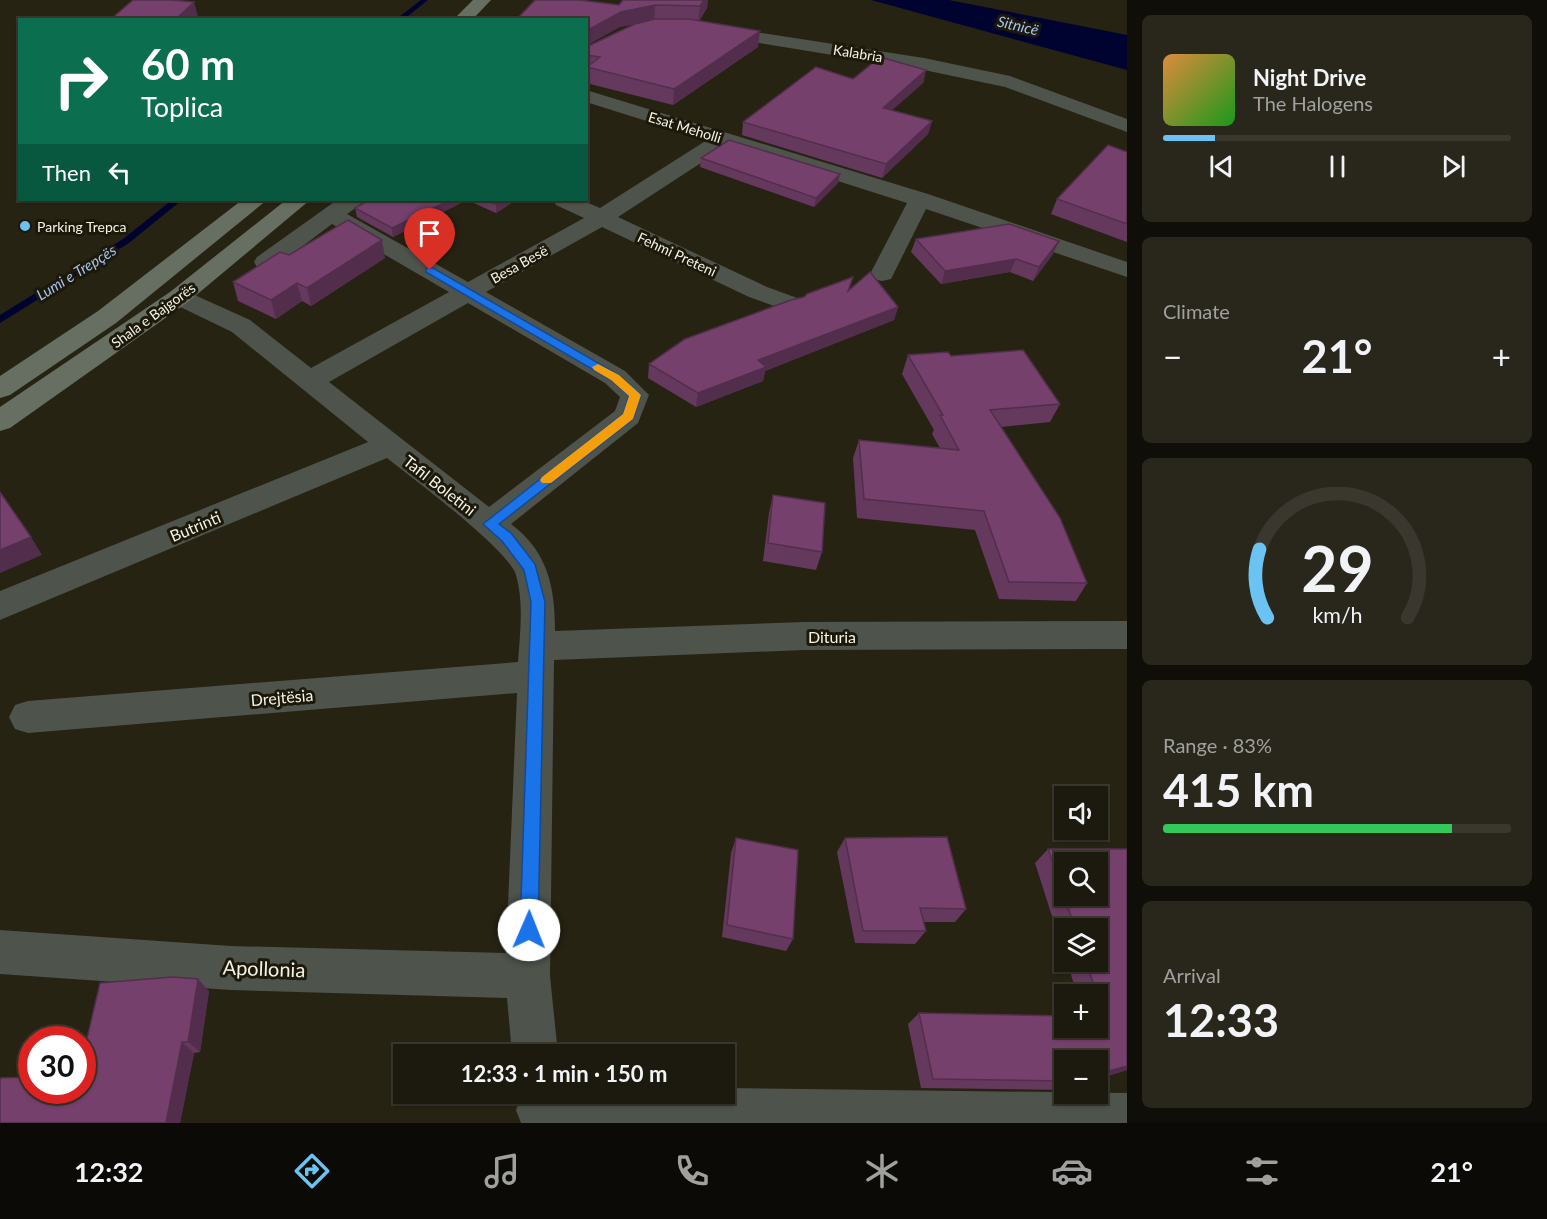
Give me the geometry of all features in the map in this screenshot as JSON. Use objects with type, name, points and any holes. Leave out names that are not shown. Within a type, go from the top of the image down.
[{"type":"main road","points":[[463,18],[479,4]]},
{"type":"main road","name":"Shala e Bajgorës","points":[[0,389],[107,317],[255,201]]},
{"type":"main road","name":"Shala e Bajgorës","points":[[0,421],[179,297],[298,201]]},
{"type":"street","name":"Kalabria","points":[[699,29],[924,64],[1010,82],[1127,126]]},
{"type":"street","name":"Esat Meholli","points":[[588,97],[920,199],[1127,270]]},
{"type":"street","name":"Besa Besë","points":[[309,381],[601,218],[723,139]]},
{"type":"street","points":[[882,274],[920,199]]},
{"type":"street","name":"Fehmi Preteni","points":[[566,201],[758,292],[791,304]]},
{"type":"street","points":[[266,262],[341,207],[469,292],[615,377],[635,395],[628,416],[489,524]]},
{"type":"street","name":"Tafil Boletini","points":[[179,297],[241,327],[506,537],[531,568],[538,602],[528,976],[534,1044]]},
{"type":"street","points":[[107,317],[137,328]]},
{"type":"street","name":"Butrinti","points":[[0,606],[389,445]]},
{"type":"street","name":"Dituria","points":[[536,661],[804,636],[1127,635]]},
{"type":"street","name":"Drejtësia","points":[[28,717],[536,661]]},
{"type":"street","name":"Apollonia","points":[[0,952],[231,968],[528,976]]},
{"type":"street","points":[[540,1109],[1127,1118]]},
{"type":"water","name":"Sitnicë","points":[[871,0],[949,0],[1127,35],[1127,70]]},
{"type":"building","points":[[133,0],[194,2],[177,18],[112,18]]},
{"type":"building","points":[[535,0],[580,0],[619,5],[623,0],[704,0],[700,6],[655,5],[621,12],[588,30],[588,18],[518,18]]},
{"type":"building","points":[[655,19],[689,19],[760,31],[674,89],[588,67],[600,57],[588,55],[588,46],[635,24]]},
{"type":"building","points":[[880,57],[926,70],[883,108],[932,121],[886,164],[743,122],[816,67],[853,79]]},
{"type":"building","points":[[729,140],[840,174],[816,198],[701,158]]},
{"type":"building","points":[[1108,145],[1127,152],[1127,224],[1057,199]]},
{"type":"building","points":[[367,201],[448,201],[392,228],[355,208]]},
{"type":"building","points":[[348,220],[382,240],[307,288],[297,283],[271,300],[233,282],[280,252],[289,255]]},
{"type":"building","points":[[1009,224],[1059,241],[1039,267],[1016,259],[945,271],[916,239]]},
{"type":"building","points":[[870,272],[898,307],[758,360],[766,367],[698,393],[649,364],[685,339],[853,277],[848,291]]},
{"type":"building","points":[[1023,350],[1060,404],[990,410],[1060,518],[1087,583],[1009,582],[984,511],[864,499],[859,440],[959,450],[940,415],[943,415],[908,355],[948,352],[951,356]]},
{"type":"building","points":[[0,492],[31,537],[0,550]]},
{"type":"building","points":[[773,495],[825,503],[822,552],[768,543]]},
{"type":"building","points":[[947,837],[966,909],[920,908],[926,931],[863,931],[845,838]]},
{"type":"building","points":[[736,838],[798,850],[793,939],[727,925]]},
{"type":"building","points":[[1048,849],[1127,849],[1127,1066],[1108,1071],[1108,1050],[1054,1050],[1054,1081],[933,1079],[919,1013],[1054,1016],[1054,1038],[1108,1038],[1108,984],[1094,984],[1089,972],[1108,972],[1108,918],[1072,918],[1067,906],[1108,906],[1108,852],[1054,852],[1054,867]]},
{"type":"building","points":[[172,977],[198,979],[188,1042],[182,1042],[166,1123],[0,1123],[0,1078],[18,1077],[18,1104],[96,1104],[96,1026],[90,1026],[100,983]]},
{"type":"waterway","name":"Lumi e Trepçës","points":[[401,18],[425,0]]},
{"type":"waterway","name":"Lumi e Trepçës","points":[[0,320],[126,241],[176,201]]},
{"type":"slow traffic","points":[[546,480],[628,416],[635,395],[615,377],[598,367]]},
{"type":"place","name":"Parking Trepca","points":[[25,226]]},
{"type":"route","points":[[430,270],[615,377],[635,395],[628,416],[489,524],[506,537],[531,568],[538,602],[529,930]]}]
